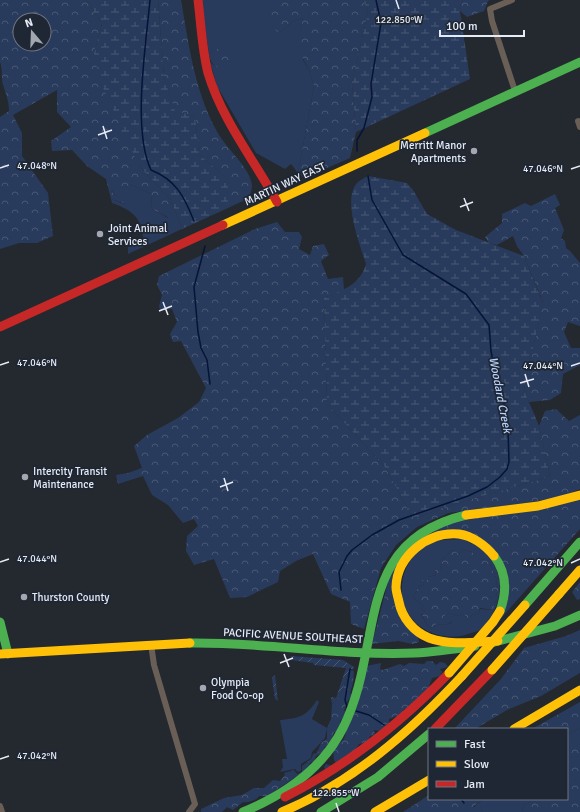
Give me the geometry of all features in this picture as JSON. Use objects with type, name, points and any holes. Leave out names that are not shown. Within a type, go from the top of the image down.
[{"type":"main road","points":[[198,0],[204,54],[211,81],[224,109],[277,202]]},
{"type":"main road","name":"MARTIN WAY EAST","points":[[0,327],[277,202],[580,62]]},
{"type":"main road","points":[[246,811],[293,786],[312,770],[331,749],[349,717],[366,652],[381,583],[398,554],[413,538],[432,526],[453,518],[547,504],[580,495]]},
{"type":"main road","points":[[246,811],[272,803],[301,790],[361,754],[410,713],[449,673],[493,622],[500,611],[505,592],[502,568],[488,548],[473,538],[461,535],[449,534],[429,538],[410,552],[400,569],[396,583],[398,603],[406,620],[416,630],[429,638],[439,641],[498,641]]},
{"type":"main road","points":[[282,812],[323,794],[359,769],[412,728],[462,676],[580,542]]},
{"type":"main road","points":[[435,728],[492,670],[580,570]]},
{"type":"main road","name":"PACIFIC AVENUE SOUTHEAST","points":[[4,654],[151,644],[236,643],[402,654],[430,653],[498,641],[555,626],[580,615]]},
{"type":"main road","points":[[0,622],[4,654]]},
{"type":"main road","points":[[516,728],[580,690]]},
{"type":"main road","points":[[321,812],[367,785],[400,761],[428,735]]},
{"type":"main road","points":[[375,812],[428,781]]},
{"type":"street","points":[[512,0],[490,9],[492,21],[515,91]]},
{"type":"street","points":[[151,644],[154,665],[195,804],[189,812]]},
{"type":"street","points":[[0,806],[2,812]]},
{"type":"green space","points":[[0,0],[86,0],[102,24],[94,53],[139,166],[171,200],[169,218],[152,209],[151,194],[132,185],[111,191],[126,204],[111,199],[106,179],[87,166],[72,150],[52,151],[51,141],[71,127],[57,112],[57,90],[13,115],[22,133],[22,156],[48,193],[53,236],[37,243],[19,243],[0,249],[0,117],[9,111],[8,101],[2,82]]},
{"type":"green space","points":[[86,0],[158,0],[164,77],[175,111],[195,116],[199,154],[228,180],[228,208],[182,229],[171,200],[139,166],[99,79],[94,53],[102,24]]},
{"type":"green space","points":[[158,0],[181,0],[194,69],[204,103],[219,135],[248,173],[251,180],[252,188],[249,198],[228,208],[228,180],[199,154],[195,116],[175,112],[164,77]]},
{"type":"green space","points":[[201,0],[277,0],[279,33],[295,20],[303,18],[300,29],[303,60],[309,70],[314,86],[298,173],[291,164],[285,169],[256,153],[217,86],[210,62],[216,67],[223,47],[209,54]]},
{"type":"green space","points":[[277,0],[363,0],[368,12],[352,82],[356,132],[350,158],[304,178],[298,173],[314,86],[309,70],[300,53],[300,29],[303,18],[295,20],[279,33],[269,24],[265,11]]},
{"type":"green space","points":[[363,0],[463,0],[461,2],[460,11],[470,79],[356,132],[352,82],[368,12]]},
{"type":"green space","points":[[463,0],[490,0],[488,1],[484,11],[467,17],[460,11],[461,2]]},
{"type":"green space","points":[[223,46],[234,58],[230,70],[216,66],[211,62],[209,54]]},
{"type":"green space","points":[[368,176],[407,183],[413,190],[427,214],[456,230],[524,256],[543,303],[524,390],[539,426],[550,476],[450,506],[417,518],[411,515],[385,467],[327,404],[324,298],[350,286],[355,282],[360,277],[366,264],[354,223],[351,200],[357,183]]},
{"type":"green space","points":[[132,185],[151,194],[152,209],[168,218],[171,200],[182,229],[128,254],[128,247],[143,241],[141,226],[131,212],[112,203],[111,199],[124,204],[111,190]]},
{"type":"green space","points":[[555,194],[560,205],[555,208],[564,230],[561,238],[565,241],[566,248],[580,263],[580,326],[568,322],[564,332],[571,348],[580,348],[580,365],[563,374],[561,393],[550,400],[529,402],[524,390],[543,302],[524,256],[517,246],[513,236],[497,245],[489,243],[485,237],[502,223],[502,214],[525,203],[531,206]]},
{"type":"green space","points":[[277,222],[285,232],[299,232],[302,237],[299,249],[310,255],[313,246],[324,244],[329,255],[321,261],[328,279],[343,277],[344,290],[324,298],[327,404],[385,467],[411,515],[417,518],[450,506],[550,476],[539,426],[545,411],[556,409],[569,421],[580,415],[580,489],[564,496],[526,503],[448,513],[417,527],[396,545],[381,568],[364,629],[351,624],[350,602],[331,594],[313,554],[296,561],[280,571],[278,582],[247,597],[230,598],[214,559],[194,565],[186,551],[187,536],[198,526],[194,519],[183,523],[168,505],[152,495],[143,476],[118,484],[116,475],[142,468],[134,446],[147,435],[178,418],[199,402],[206,388],[181,341],[173,342],[170,334],[177,322],[172,309],[160,310],[159,306],[162,295],[157,285],[159,276],[255,229]]},
{"type":"green space","points":[[580,498],[580,529],[494,626],[508,598],[492,548],[433,532],[435,529],[448,523]]},
{"type":"green space","points":[[461,539],[480,548],[495,566],[499,577],[500,587],[499,598],[495,608],[490,619],[480,630],[461,636],[441,636],[423,628],[408,614],[402,594],[404,575],[407,566],[419,550],[437,541]],"holes":[[[453,550],[459,554],[462,550],[472,552],[474,554],[481,555],[482,559],[489,562],[497,580],[496,586],[499,590],[496,595],[498,599],[494,603],[494,610],[480,609],[478,615],[473,614],[468,619],[464,614],[460,616],[449,613],[444,616],[452,622],[447,625],[436,624],[435,627],[429,628],[421,614],[425,611],[421,609],[423,605],[413,598],[419,586],[424,585],[422,580],[429,580],[428,577],[436,575],[435,570],[440,570],[443,558]]]},
{"type":"green space","points":[[453,550],[459,554],[462,550],[482,555],[482,559],[489,562],[497,580],[496,586],[499,590],[496,595],[498,599],[494,603],[494,610],[480,608],[478,615],[473,614],[468,619],[464,614],[460,616],[449,613],[444,616],[452,621],[447,625],[436,624],[435,627],[429,628],[421,613],[425,611],[421,609],[423,605],[413,598],[419,586],[424,585],[422,580],[428,580],[428,577],[436,575],[435,570],[440,570],[443,558]]},
{"type":"green space","points":[[398,562],[393,583],[418,636],[419,642],[413,644],[398,641],[372,644],[388,582]]},
{"type":"green space","points":[[580,582],[580,599],[577,600],[572,592]]},
{"type":"green space","points":[[580,630],[580,673],[541,696],[507,710],[477,728],[455,728],[501,679],[524,648],[566,636]]},
{"type":"green space","points":[[291,656],[343,660],[354,667],[353,670],[350,668],[341,695],[332,704],[331,697],[336,698],[346,668],[314,665],[313,663],[291,660]]},
{"type":"green space","points":[[427,661],[432,661],[436,665],[440,662],[445,663],[448,667],[440,669],[442,672],[440,676],[432,678],[429,686],[430,688],[413,704],[403,710],[405,713],[389,719],[389,723],[380,731],[374,730],[375,735],[370,736],[367,742],[359,744],[355,750],[333,766],[336,763],[334,760],[333,750],[344,739],[366,666],[381,663],[380,669],[383,670],[400,664],[404,666],[409,663],[424,664]]},
{"type":"green space","points":[[350,670],[354,671],[350,693],[353,696],[348,700],[344,710],[347,715],[340,721],[340,731],[334,732],[330,746],[324,747],[325,751],[316,756],[314,761],[310,763],[309,768],[267,796],[259,796],[252,801],[243,802],[233,810],[227,807],[222,812],[201,812],[201,809],[224,798],[242,795],[254,788],[264,788],[273,780],[280,781],[285,775],[284,773],[294,770],[297,774],[302,772],[302,766],[312,758],[313,754],[317,753],[321,743],[327,739],[327,728],[331,719],[332,704],[341,695]]},
{"type":"green space","points":[[275,675],[278,701],[275,699],[272,678]]},
{"type":"green space","points":[[317,700],[319,702],[312,719],[327,728],[325,738],[312,752],[311,758],[301,764],[301,771],[298,772],[295,769],[280,772],[283,767],[282,759],[287,759],[280,720],[302,716]]},
{"type":"green space","points":[[580,702],[580,728],[568,734],[568,728],[534,728]]},
{"type":"green space","points":[[580,728],[580,748],[568,748],[568,734]]},
{"type":"green space","points":[[568,748],[580,748],[580,812],[522,812],[523,806],[532,800],[568,800]]},
{"type":"green space","points":[[326,764],[333,766],[326,771],[324,767]]},
{"type":"green space","points":[[428,796],[428,800],[482,800],[473,807],[483,812],[403,812]]},
{"type":"green space","points":[[482,800],[532,800],[523,806],[522,812],[483,812],[473,808]]},
{"type":"waterway","points":[[150,0],[141,110],[145,153],[151,170],[167,179],[178,190],[187,204],[194,221]]},
{"type":"waterway","name":"Woodard Creek","points":[[357,151],[357,140],[364,128],[372,97],[371,84],[381,23],[376,0]]},
{"type":"waterway","name":"Woodard Creek","points":[[341,590],[339,572],[347,556],[352,550],[372,535],[399,520],[468,496],[487,487],[500,477],[507,469],[509,462],[508,429],[503,398],[497,383],[491,351],[489,325],[466,294],[403,255],[372,200],[368,176]]},
{"type":"waterway","points":[[205,246],[194,287],[198,332],[201,348],[207,360],[210,384]]},
{"type":"waterway","name":"Woodard Creek","points":[[347,707],[345,700],[350,669]]},
{"type":"waterway","name":"Woodard Creek","points":[[356,711],[369,715],[384,725]]},
{"type":"traffic: fast","points":[[425,133],[580,62]]},
{"type":"traffic: fast","points":[[243,812],[273,797],[301,779],[325,756],[343,728],[356,696],[377,600],[388,572],[404,548],[429,528],[466,515]]},
{"type":"traffic: fast","points":[[525,605],[580,542]]},
{"type":"traffic: fast","points":[[494,556],[501,569],[505,590],[500,611]]},
{"type":"traffic: fast","points":[[491,643],[555,626],[580,615]]},
{"type":"traffic: fast","points":[[0,622],[8,654]]},
{"type":"traffic: fast","points":[[190,643],[218,643],[359,653],[415,653],[475,646]]},
{"type":"traffic: fast","points":[[321,812],[378,777],[428,735]]},
{"type":"traffic: slow","points":[[223,225],[425,133]]},
{"type":"traffic: slow","points":[[466,515],[538,506],[580,495]]},
{"type":"traffic: slow","points":[[494,556],[487,548],[464,535],[447,534],[436,537],[426,541],[408,556],[402,565],[398,576],[396,589],[401,608],[406,619],[418,632],[429,638],[454,643],[498,641]]},
{"type":"traffic: slow","points":[[559,594],[580,570]]},
{"type":"traffic: slow","points":[[492,670],[559,594]]},
{"type":"traffic: slow","points":[[462,676],[525,605]]},
{"type":"traffic: slow","points":[[449,673],[493,622],[500,611]]},
{"type":"traffic: slow","points":[[0,654],[190,643]]},
{"type":"traffic: slow","points":[[282,812],[333,786],[379,754],[422,717],[462,676]]},
{"type":"traffic: slow","points":[[516,728],[580,690]]},
{"type":"traffic: slow","points":[[375,812],[428,781]]},
{"type":"traffic: jam","points":[[198,0],[204,55],[214,90],[221,107],[277,202]]},
{"type":"traffic: jam","points":[[0,327],[223,225]]},
{"type":"traffic: jam","points":[[436,728],[492,670]]},
{"type":"traffic: jam","points":[[285,797],[308,785],[352,757],[372,742],[412,709],[449,673]]},
{"type":"place","name":"Merritt Manor Apartments","points":[[474,151]]},
{"type":"place","name":"Joint Animal Services","points":[[100,234]]},
{"type":"place","name":"Intercity Transit Maintenance","points":[[25,477]]},
{"type":"place","name":"Thurston County","points":[[24,597]]},
{"type":"place","name":"Olympia Food Co-op","points":[[203,688]]}]
